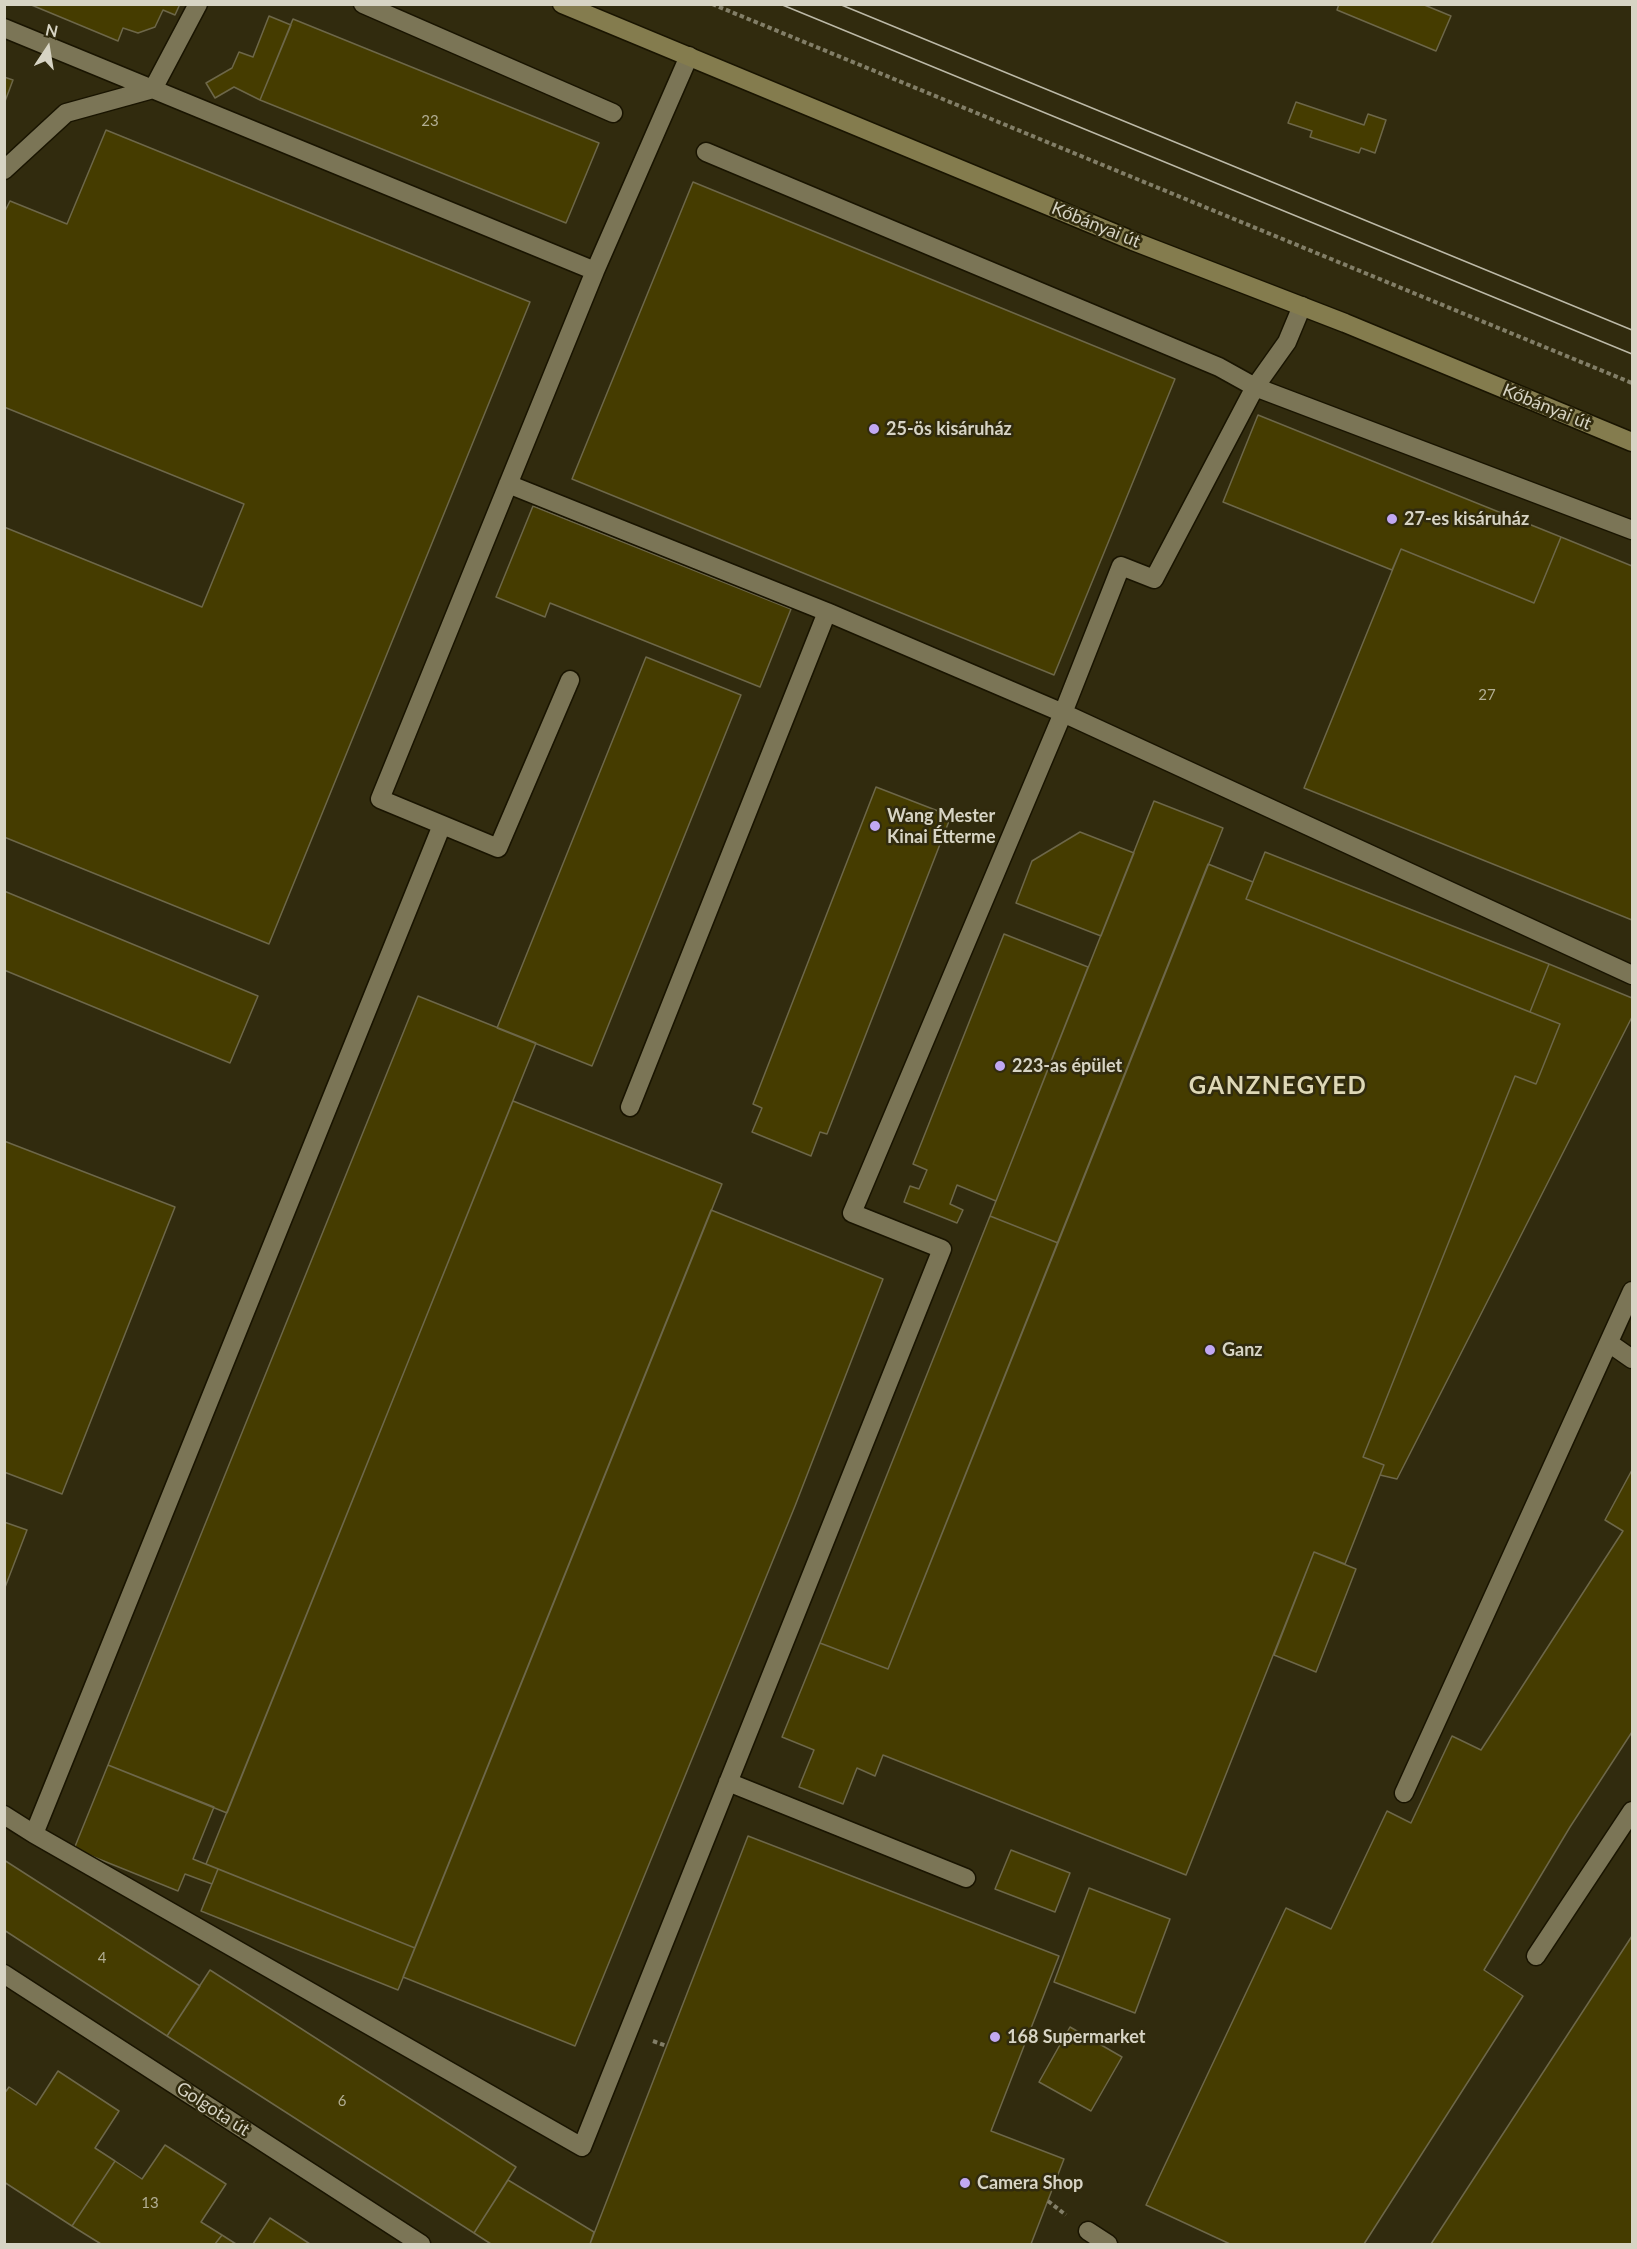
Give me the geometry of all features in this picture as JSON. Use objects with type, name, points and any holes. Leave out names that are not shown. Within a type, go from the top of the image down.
[{"type":"main road","name":"Kőbányai út","points":[[562,4],[1133,241],[1302,306],[1632,442]]},
{"type":"street","points":[[4,170],[66,113],[153,89],[198,4]]},
{"type":"street","points":[[363,4],[613,113]]},
{"type":"street","points":[[4,28],[595,271]]},
{"type":"street","points":[[570,680],[498,848],[380,799],[595,271],[689,56]]},
{"type":"street","points":[[706,152],[1219,367],[1256,387],[1632,530]]},
{"type":"street","points":[[4,1815],[582,2147],[942,1249],[852,1213],[1063,713],[1121,566],[1154,579],[1256,387],[1287,342],[1302,306]]},
{"type":"street","points":[[508,484],[827,612],[1063,713],[1632,975]]},
{"type":"street","points":[[630,1107],[827,612]]},
{"type":"street","points":[[34,1834],[442,825]]},
{"type":"street","points":[[1404,1793],[1632,1291]]},
{"type":"street","points":[[1609,1343],[1632,1359]]},
{"type":"street","points":[[728,1782],[966,1878]]},
{"type":"street","points":[[1536,1956],[1632,1811]]},
{"type":"street","name":"Golgota út","points":[[4,1974],[421,2244]]},
{"type":"street","points":[[1088,2231],[1108,2244]]},
{"type":"path","points":[[712,4],[1632,383]]},
{"type":"building","points":[[29,4],[180,4],[175,15],[163,10],[155,27],[138,33],[123,28],[118,41]]},
{"type":"building","points":[[1339,4],[1422,4],[1451,16],[1436,51],[1337,10]]},
{"type":"building","points":[[269,16],[291,25],[260,100],[234,87],[215,98],[206,83],[232,68],[239,52],[253,57]]},
{"type":"building","points":[[293,19],[599,143],[566,223],[260,100]]},
{"type":"building","points":[[4,77],[13,80],[4,104]]},
{"type":"building","points":[[1296,102],[1364,125],[1368,114],[1386,120],[1375,153],[1361,148],[1359,153],[1310,137],[1312,131],[1288,123]]},
{"type":"building","points":[[106,130],[530,302],[269,944],[4,837],[4,527],[202,607],[244,504],[4,407],[4,213],[10,201],[67,224]]},
{"type":"building","name":"25-ös kisáruház","points":[[693,182],[1175,379],[1054,675],[572,479]]},
{"type":"building","name":"27-es kisáruház","points":[[1258,415],[1561,537],[1534,603],[1401,549],[1392,570],[1223,502]]},
{"type":"building","points":[[533,506],[791,609],[760,687],[550,603],[545,617],[496,597]]},
{"type":"building","points":[[1561,537],[1632,566],[1632,920],[1304,788],[1401,549],[1534,603]]},
{"type":"building","points":[[646,657],[741,695],[592,1066],[497,1028]]},
{"type":"building","points":[[876,787],[951,816],[827,1134],[820,1132],[811,1156],[752,1132],[762,1108],[753,1104]]},
{"type":"building","points":[[1154,801],[1223,828],[1058,1243],[990,1216]]},
{"type":"building","points":[[1080,832],[1134,853],[1101,936],[1016,903],[1032,861]]},
{"type":"building","points":[[1265,852],[1549,964],[1530,1012],[1246,899]]},
{"type":"building","name":"Ganz","points":[[1208,864],[1253,882],[1246,899],[1560,1024],[1536,1084],[1515,1076],[1363,1457],[1384,1465],[1345,1564],[1314,1552],[1186,1875],[883,1755],[875,1776],[857,1768],[843,1804],[799,1787],[814,1750],[782,1737],[820,1643],[888,1669]]},
{"type":"building","points":[[4,891],[258,996],[230,1063],[4,970]]},
{"type":"building","name":"223-as épület","points":[[1004,934],[1088,967],[996,1201],[957,1185],[950,1204],[963,1210],[957,1223],[904,1202],[910,1186],[919,1189],[927,1170],[913,1164]]},
{"type":"building","points":[[1549,964],[1632,998],[1632,1017],[1397,1479],[1380,1475],[1384,1465],[1363,1457],[1515,1076],[1536,1084],[1560,1024],[1530,1012]]},
{"type":"building","points":[[418,996],[536,1043],[227,1813],[108,1765]]},
{"type":"building","points":[[513,1101],[722,1184],[415,1948],[206,1864]]},
{"type":"building","points":[[4,1141],[175,1207],[62,1494],[4,1472]]},
{"type":"building","points":[[711,1210],[883,1279],[795,1506],[575,2046],[403,1977]]},
{"type":"building","points":[[990,1216],[1058,1243],[888,1669],[820,1643]]},
{"type":"building","points":[[1632,1470],[1632,1732],[1570,1827],[1484,1970],[1523,1996],[1364,2244],[1230,2244],[1146,2205],[1286,1908],[1331,1929],[1387,1811],[1411,1823],[1452,1736],[1481,1750],[1623,1531],[1605,1520]]},
{"type":"building","points":[[4,1522],[27,1530],[4,1590]]},
{"type":"building","points":[[1314,1552],[1356,1569],[1316,1672],[1274,1655]]},
{"type":"building","points":[[108,1765],[214,1807],[193,1859],[218,1869],[212,1884],[185,1874],[178,1891],[74,1849]]},
{"type":"building","points":[[748,1836],[1059,1956],[991,2131],[1064,2159],[1031,2244],[590,2244]]},
{"type":"building","points":[[1011,1850],[1070,1873],[1055,1912],[995,1889]]},
{"type":"building","points":[[4,1860],[200,1986],[167,2036],[4,1930]]},
{"type":"building","points":[[218,1869],[415,1948],[398,1990],[201,1911]]},
{"type":"building","points":[[1089,1888],[1170,1919],[1135,2013],[1054,1982]]},
{"type":"building","points":[[1632,1936],[1632,2244],[1431,2244]]},
{"type":"building","points":[[210,1970],[516,2167],[474,2233],[167,2036]]},
{"type":"building","points":[[1070,2027],[1122,2057],[1091,2111],[1039,2082]]},
{"type":"building","points":[[58,2071],[119,2111],[95,2148],[115,2161],[72,2226],[4,2182],[4,2094],[9,2087],[36,2105]]},
{"type":"building","points":[[165,2145],[226,2184],[201,2222],[222,2235],[215,2244],[101,2244],[72,2226],[115,2161],[142,2179]]},
{"type":"building","points":[[508,2180],[594,2232],[590,2244],[491,2244],[474,2233]]},
{"type":"building","points":[[270,2218],[310,2244],[253,2244]]},
{"type":"building","points":[[222,2235],[236,2244],[215,2244]]},
{"type":"tram line","points":[[780,4],[1632,354]]},
{"type":"tram line","points":[[839,4],[1632,330]]},
{"type":"place","name":"25-ös kisáruház","points":[[874,429]]},
{"type":"place","name":"27-es kisáruház","points":[[1392,519]]},
{"type":"place","name":"Wang Mester Kinai Étterme","points":[[875,826]]},
{"type":"place","name":"223-as épület","points":[[1000,1066]]},
{"type":"place","name":"Ganz","points":[[1210,1350]]},
{"type":"place","name":"168 Supermarket","points":[[995,2037]]},
{"type":"place","name":"Camera Shop","points":[[965,2183]]},
{"type":"district","name":"GANZNEGYED","points":[[1278,1086]]}]
